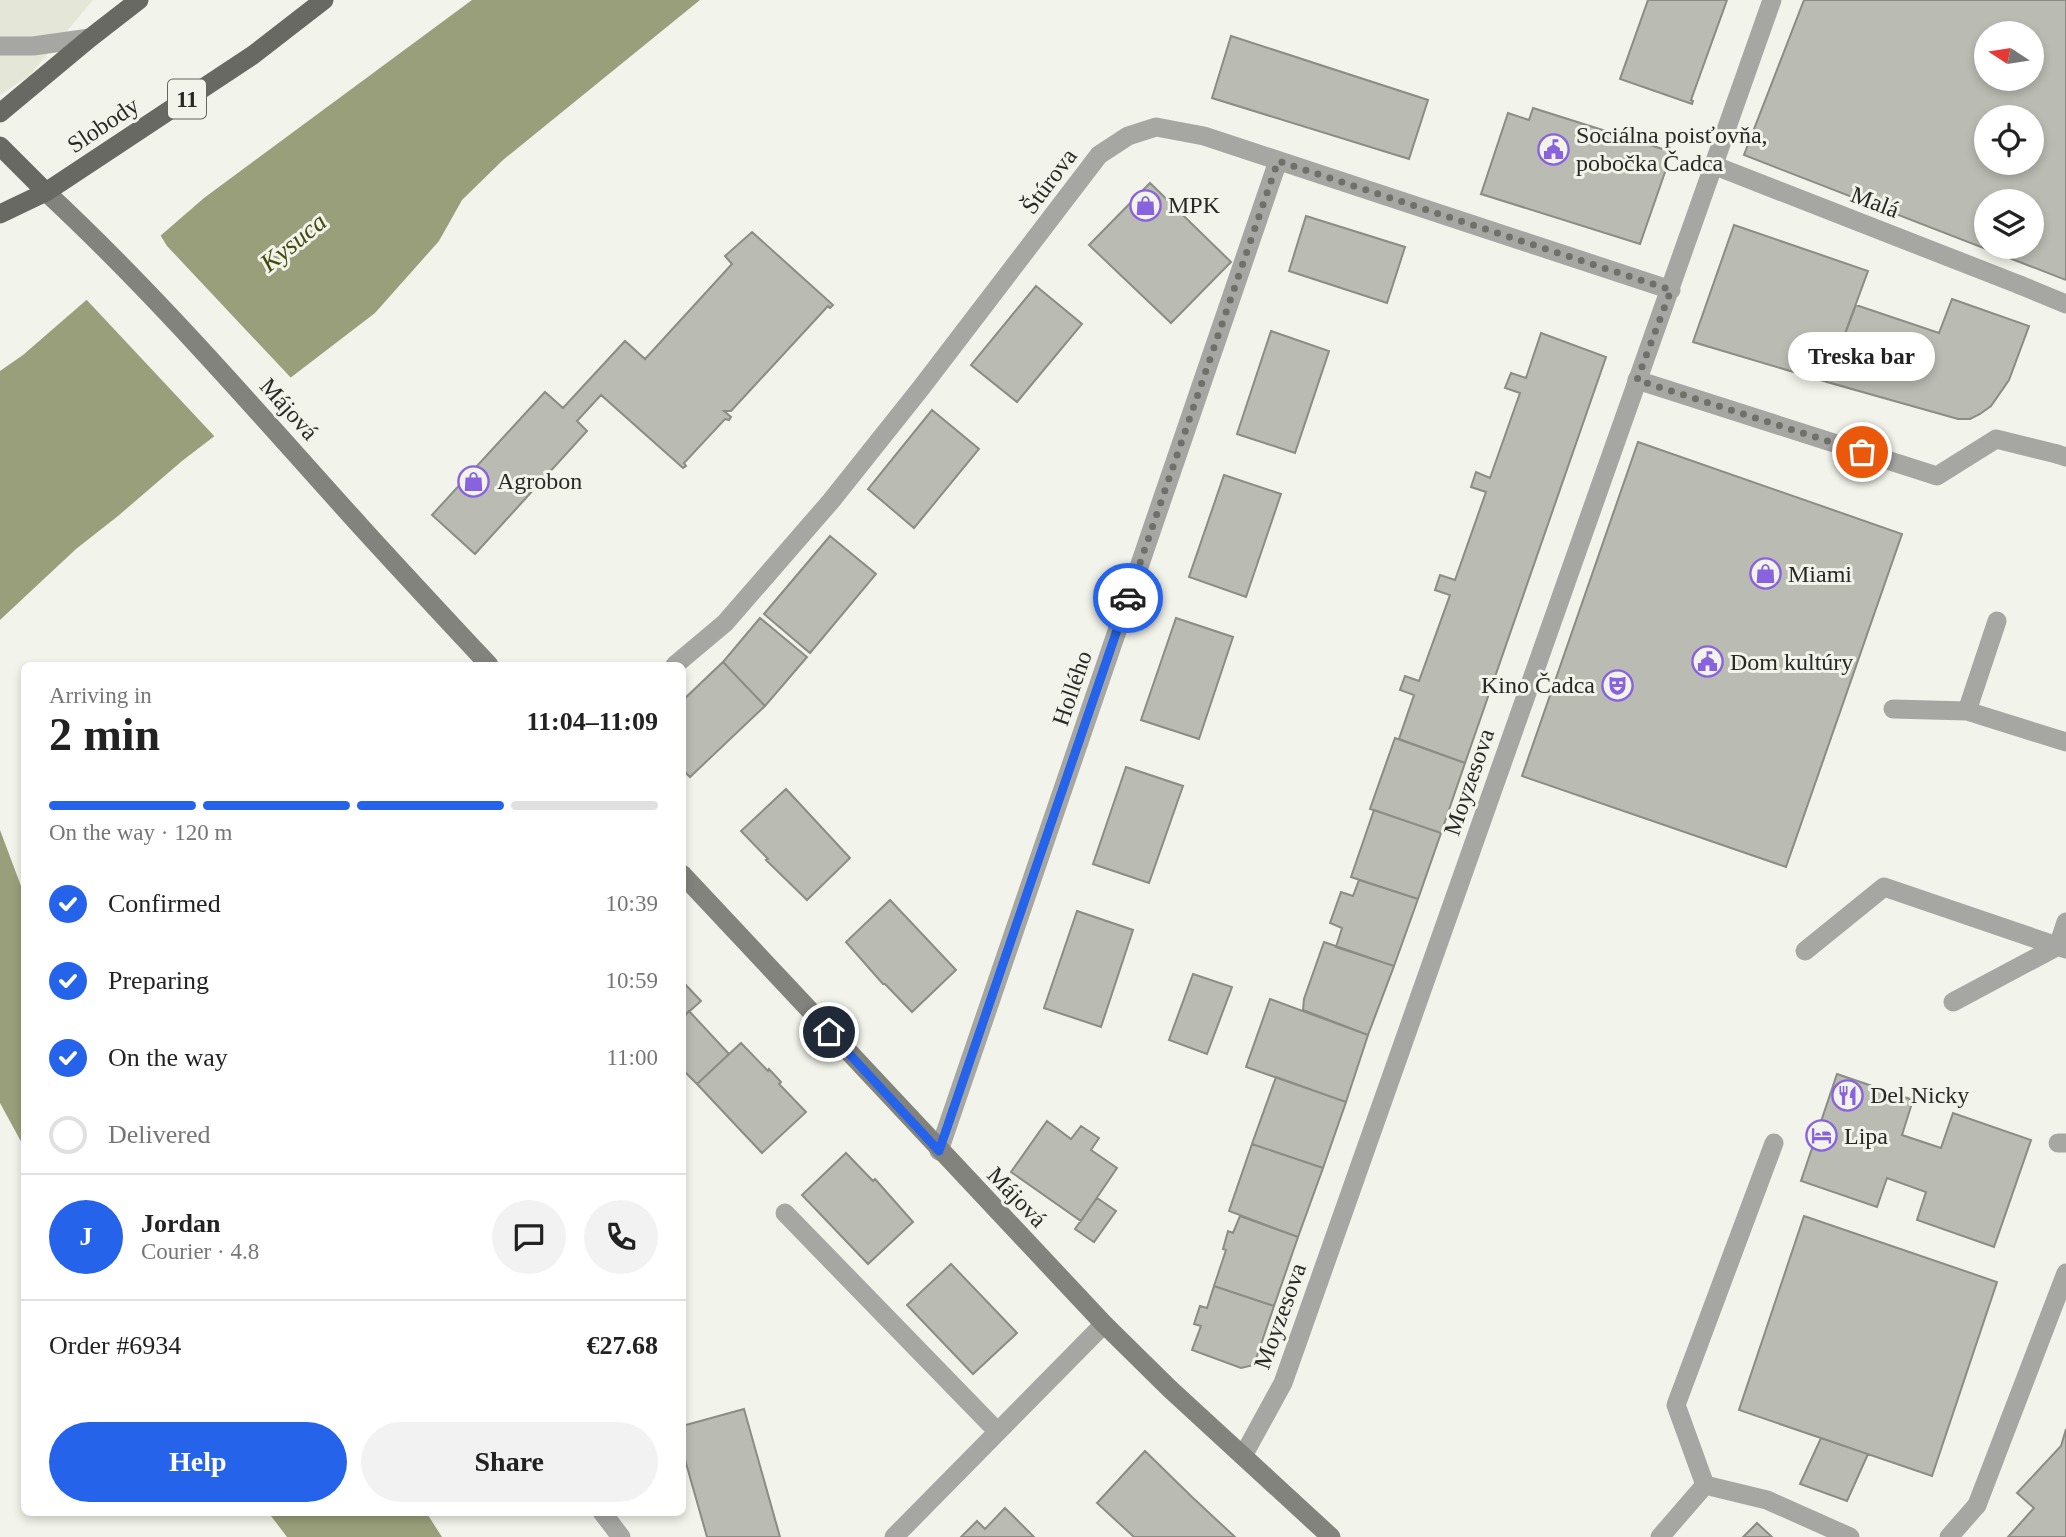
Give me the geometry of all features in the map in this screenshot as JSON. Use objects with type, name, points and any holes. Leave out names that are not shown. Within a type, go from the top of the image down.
[{"type":"main road","points":[[0,113],[139,0]]},
{"type":"main road","name":"Slobody","points":[[46,192],[253,55],[324,0]]},
{"type":"main road","points":[[0,146],[46,192]]},
{"type":"main road","name":"11","points":[[0,214],[46,192]]},
{"type":"main road","name":"Májová","points":[[46,192],[91,234],[278,431],[361,527],[486,662]]},
{"type":"main road","name":"Májová","points":[[686,878],[1104,1324],[1331,1537]]},
{"type":"street","name":"Moyzesova","points":[[1242,1456],[1283,1382],[1772,0]]},
{"type":"street","points":[[0,46],[33,46],[90,38]]},
{"type":"street","name":"Štúrova","points":[[679,662],[725,623],[831,501],[1099,155],[1128,136],[1156,127],[1204,136],[1671,290]]},
{"type":"street","name":"Hollého","points":[[939,1151],[1278,161]]},
{"type":"street","name":"Malá","points":[[1713,165],[2066,304]]},
{"type":"street","points":[[1637,380],[1937,476],[1996,439],[2062,456]]},
{"type":"street","points":[[1967,711],[1997,621]]},
{"type":"street","points":[[1893,709],[1967,711],[2066,742]]},
{"type":"street","points":[[1805,951],[1884,887],[2062,948]]},
{"type":"street","points":[[2062,948],[2066,922]]},
{"type":"street","points":[[1953,1002],[2062,948]]},
{"type":"street","points":[[1705,1485],[1676,1405],[1774,1143]]},
{"type":"street","points":[[785,1213],[997,1431]]},
{"type":"street","points":[[1949,1537],[1978,1505],[2066,1273]]},
{"type":"street","points":[[894,1537],[1104,1324]]},
{"type":"street","points":[[1660,1537],[1705,1485]]},
{"type":"street","points":[[1705,1485],[1767,1500],[1850,1537]]},
{"type":"street","points":[[605,1516],[621,1537]]},
{"type":"shaded area","points":[[0,0],[93,0],[29,76],[0,95]]},
{"type":"water","name":"Kysuca","points":[[472,0],[700,0],[503,160],[462,200],[439,241],[375,313],[182,461],[76,549],[0,620],[0,371],[23,355],[204,198]]},
{"type":"water","points":[[0,830],[21,886],[21,1142],[0,1103]]},
{"type":"water","points":[[271,1516],[429,1516],[442,1537],[287,1537]]},
{"type":"pier","points":[[159,233],[167,246],[293,380],[217,439],[84,297]]},
{"type":"building","points":[[1648,0],[1727,0],[1691,100],[1692,104],[1620,79]]},
{"type":"building","points":[[1804,0],[2066,0],[2066,280],[2012,259],[2044,259],[2044,189],[1974,189],[1974,244],[1744,155]]},
{"type":"building","points":[[1231,36],[1428,100],[1409,159],[1212,98]]},
{"type":"building","points":[[1533,108],[1672,152],[1640,244],[1481,194],[1508,113],[1529,120]]},
{"type":"building","points":[[1150,183],[1231,262],[1171,323],[1089,245]]},
{"type":"building","points":[[1306,216],[1405,247],[1387,303],[1289,271]]},
{"type":"building","points":[[1734,225],[1868,271],[1827,382],[1693,342]]},
{"type":"building","points":[[752,232],[833,305],[830,308],[828,306],[731,411],[724,411],[731,417],[729,420],[725,419],[684,463],[686,466],[683,468],[601,395],[577,421],[587,431],[475,554],[432,515],[545,392],[563,408],[625,341],[645,359],[732,264],[725,256]]},
{"type":"building","points":[[1036,286],[1082,324],[1017,402],[971,365]]},
{"type":"building","points":[[1952,299],[2029,326],[2009,380],[1991,406],[1980,414],[1970,419],[1958,419],[1827,382],[1856,305],[1939,333]]},
{"type":"building","points":[[1271,331],[1329,351],[1295,453],[1237,434]]},
{"type":"building","points":[[1541,333],[1606,357],[1465,763],[1399,739],[1414,695],[1400,690],[1405,676],[1419,681],[1450,595],[1435,590],[1440,575],[1455,580],[1486,492],[1471,487],[1476,472],[1490,478],[1520,393],[1505,388],[1511,373],[1526,378]]},
{"type":"building","points":[[932,410],[979,449],[914,528],[868,489]]},
{"type":"building","points":[[1638,442],[1902,534],[1786,867],[1522,776]]},
{"type":"building","points":[[1224,475],[1281,494],[1246,597],[1189,577]]},
{"type":"building","points":[[830,536],[876,574],[810,653],[764,614]]},
{"type":"building","points":[[760,618],[807,657],[765,706],[723,662]]},
{"type":"building","points":[[1176,618],[1233,637],[1199,739],[1141,720]]},
{"type":"building","points":[[723,662],[765,706],[690,777],[686,773],[686,697]]},
{"type":"building","points":[[1395,738],[1465,763],[1441,833],[1370,809]]},
{"type":"building","points":[[1126,767],[1183,786],[1149,883],[1093,864]]},
{"type":"building","points":[[786,789],[850,858],[807,900],[741,831]]},
{"type":"building","points":[[1374,810],[1441,833],[1418,899],[1351,877]]},
{"type":"building","points":[[1359,880],[1418,899],[1394,966],[1336,947],[1342,928],[1330,923],[1341,892],[1353,896]]},
{"type":"building","points":[[890,900],[956,970],[912,1012],[846,942]]},
{"type":"building","points":[[1077,911],[1133,930],[1101,1027],[1044,1008]]},
{"type":"building","points":[[1324,942],[1394,966],[1368,1035],[1303,1010],[1304,999]]},
{"type":"building","points":[[1193,974],[1232,987],[1207,1054],[1169,1040]]},
{"type":"building","points":[[686,985],[701,1001],[686,1014]]},
{"type":"building","points":[[1270,999],[1368,1035],[1346,1102],[1246,1067]]},
{"type":"building","points":[[689,1011],[729,1054],[697,1084],[686,1073],[686,1014]]},
{"type":"building","points":[[741,1043],[768,1071],[769,1069],[781,1082],[779,1084],[806,1112],[762,1153],[697,1084]]},
{"type":"building","points":[[1837,1074],[1913,1100],[1902,1135],[1941,1148],[1953,1113],[2031,1140],[1994,1247],[1917,1220],[1926,1192],[1887,1178],[1877,1207],[1801,1181]]},
{"type":"building","points":[[1276,1077],[1346,1102],[1323,1168],[1252,1144]]},
{"type":"building","points":[[1047,1121],[1071,1139],[1081,1126],[1099,1138],[1091,1150],[1117,1168],[1081,1221],[1011,1172]]},
{"type":"building","points":[[1252,1144],[1323,1168],[1298,1237],[1229,1211]]},
{"type":"building","points":[[846,1153],[873,1181],[875,1179],[913,1222],[868,1264],[802,1195]]},
{"type":"building","points":[[1097,1198],[1116,1211],[1094,1242],[1075,1229]]},
{"type":"building","points":[[1240,1216],[1298,1237],[1274,1306],[1214,1286],[1226,1250],[1223,1249],[1228,1231],[1233,1233]]},
{"type":"building","points":[[1804,1216],[1997,1282],[1932,1476],[1739,1410]]},
{"type":"building","points":[[951,1264],[1017,1333],[973,1374],[907,1305]]},
{"type":"building","points":[[1214,1286],[1274,1306],[1254,1365],[1241,1368],[1192,1350],[1201,1326],[1194,1324],[1200,1306],[1207,1308]]},
{"type":"building","points":[[744,1409],[780,1537],[707,1537],[686,1463],[686,1425]]},
{"type":"building","points":[[2066,1429],[2066,1537],[2008,1537],[2034,1508],[2017,1493],[2061,1446]]},
{"type":"building","points":[[1821,1438],[1868,1454],[1847,1501],[1800,1484]]},
{"type":"building","points":[[1145,1451],[1235,1537],[1134,1537],[1097,1503]]},
{"type":"building","points":[[1005,1508],[1034,1537],[961,1537],[977,1521],[985,1529]]},
{"type":"building","points":[[1757,1523],[1772,1537],[1743,1537]]},
{"type":"way so far","points":[[1128,598],[1278,161],[1671,290],[1637,380],[1862,452]]},
{"type":"place","name":"Sociálna poisťovňa, pobočka Čadca","points":[[1553,149]]},
{"type":"place","name":"MPK","points":[[1145,205]]},
{"type":"place","name":"Treska bar","points":[[1862,452]]},
{"type":"place","name":"Agrobon","points":[[474,481]]},
{"type":"place","name":"Miami","points":[[1765,574]]},
{"type":"place","name":"Dom kultúry","points":[[1707,662]]},
{"type":"place","name":"Kino Čadca","points":[[1618,685]]},
{"type":"place","name":"Del Nicky","points":[[1847,1095]]},
{"type":"place","name":"Lipa","points":[[1821,1136]]},
{"type":"route","points":[[829,1032],[939,1151],[1128,598]]}]
